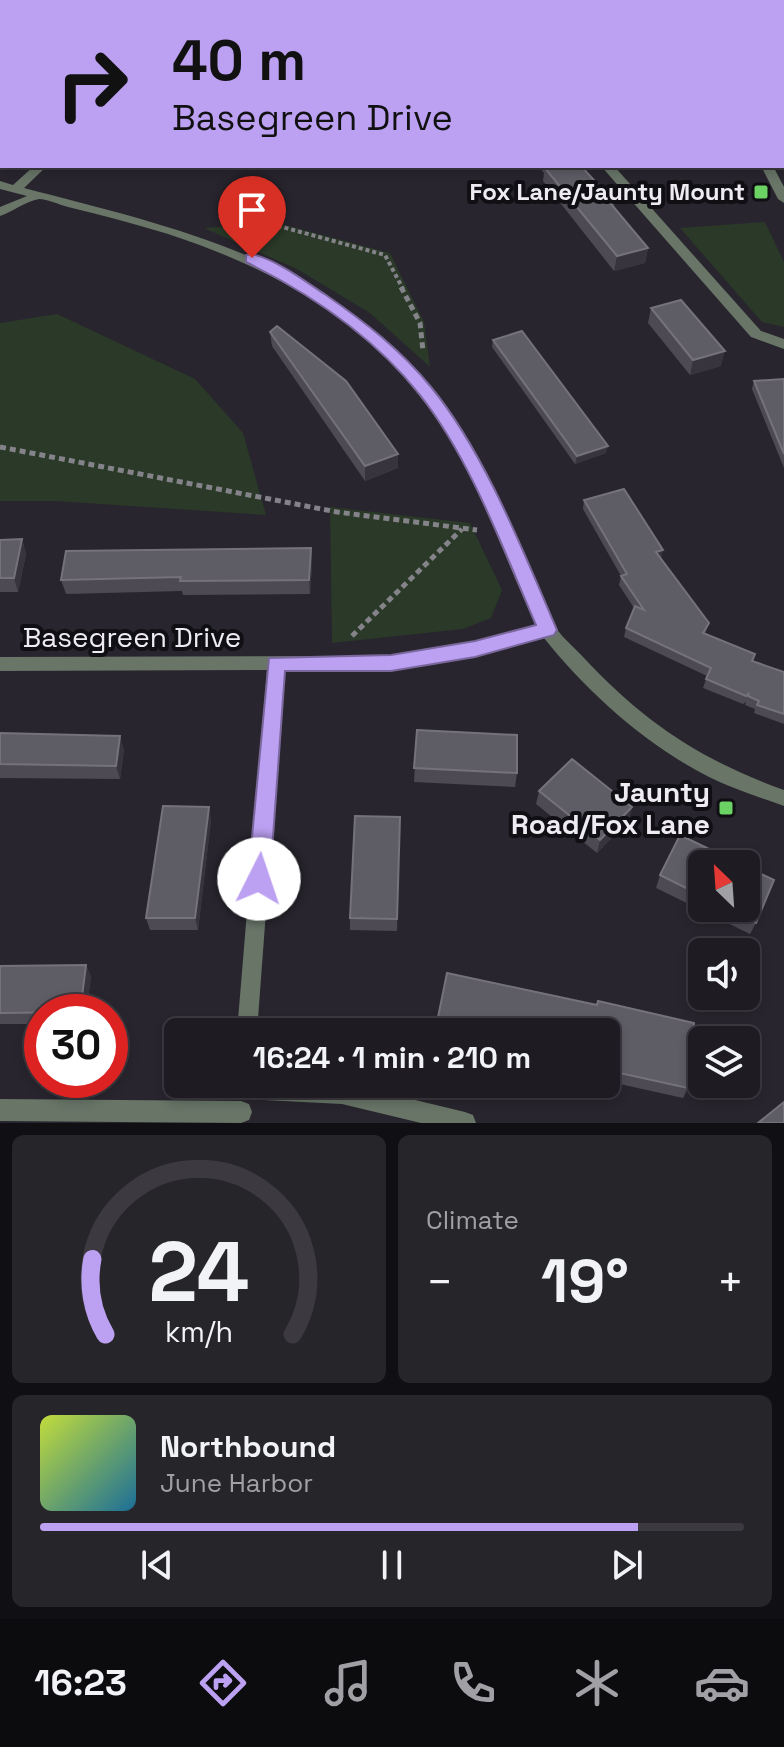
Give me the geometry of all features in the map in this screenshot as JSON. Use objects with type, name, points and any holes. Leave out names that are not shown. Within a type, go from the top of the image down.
[{"type":"street","points":[[7,187],[38,168]]},
{"type":"street","points":[[609,168],[756,334],[784,344]]},
{"type":"street","points":[[768,168],[784,199]]},
{"type":"street","points":[[7,187],[186,234],[252,258],[317,295],[394,357],[426,392],[453,432],[506,533],[548,630],[596,684],[647,727],[712,770],[784,798]]},
{"type":"street","points":[[0,212],[39,195]]},
{"type":"street","name":"Basegreen Drive","points":[[0,664],[391,663],[475,649],[548,630]]},
{"type":"street","points":[[248,1018],[276,663]]},
{"type":"street","points":[[362,1098],[465,1123]]},
{"type":"street","points":[[0,1110],[241,1117]]},
{"type":"path","points":[[186,234],[275,225],[385,255],[420,323],[426,392]]},
{"type":"path","points":[[0,447],[337,512],[506,533]]},
{"type":"path","points":[[324,663],[463,528]]},
{"type":"green space","points":[[765,222],[784,262],[784,327],[762,322],[680,228]]},
{"type":"green space","points":[[277,223],[390,253],[424,322],[430,367],[370,313],[297,269],[204,228]]},
{"type":"green space","points":[[57,314],[195,379],[243,433],[266,515],[56,501],[0,501],[0,323]]},
{"type":"green space","points":[[330,507],[470,523],[502,590],[491,618],[463,629],[332,643]]},
{"type":"building","points":[[545,168],[583,168],[615,203],[611,204],[648,248],[617,256]]},
{"type":"building","points":[[681,300],[725,351],[693,360],[651,308]]},
{"type":"building","points":[[277,326],[346,381],[398,454],[365,466],[270,332]]},
{"type":"building","points":[[522,331],[608,446],[577,456],[493,340]]},
{"type":"building","points":[[784,379],[784,454],[754,381]]},
{"type":"building","points":[[624,489],[663,550],[656,552],[709,623],[703,633],[755,654],[752,661],[784,672],[784,714],[757,705],[759,701],[748,696],[749,693],[746,696],[706,679],[711,668],[626,628],[635,606],[644,610],[621,576],[627,574],[584,500]]},
{"type":"building","points":[[22,539],[14,578],[0,578],[0,540]]},
{"type":"building","points":[[311,548],[309,580],[180,581],[181,577],[61,580],[66,551]]},
{"type":"building","points":[[417,730],[517,735],[517,773],[414,768]]},
{"type":"building","points":[[0,733],[120,736],[116,766],[0,764]]},
{"type":"building","points":[[572,759],[632,807],[600,840],[539,791]]},
{"type":"building","points":[[163,806],[209,807],[195,918],[146,918]]},
{"type":"building","points":[[355,816],[400,817],[397,919],[350,918]]},
{"type":"building","points":[[680,835],[711,850],[688,850],[688,889],[660,875]]},
{"type":"building","points":[[760,874],[774,880],[760,913]]},
{"type":"building","points":[[86,965],[82,994],[24,994],[24,1013],[0,1013],[0,966]]},
{"type":"building","points":[[447,973],[597,1005],[598,1001],[694,1023],[694,1026],[688,1026],[688,1088],[620,1073],[620,1018],[438,1018]]},
{"type":"building","points":[[784,1102],[784,1123],[758,1123]]},
{"type":"place","name":"Fox Lane/Jaunty Mount","points":[[761,192]]},
{"type":"place","name":"Jaunty Road/Fox Lane","points":[[726,808]]},
{"type":"route","points":[[252,258],[317,295],[357,324],[394,357],[426,392],[453,432],[506,533],[548,630],[475,649],[391,663],[276,663],[259,879]]}]
